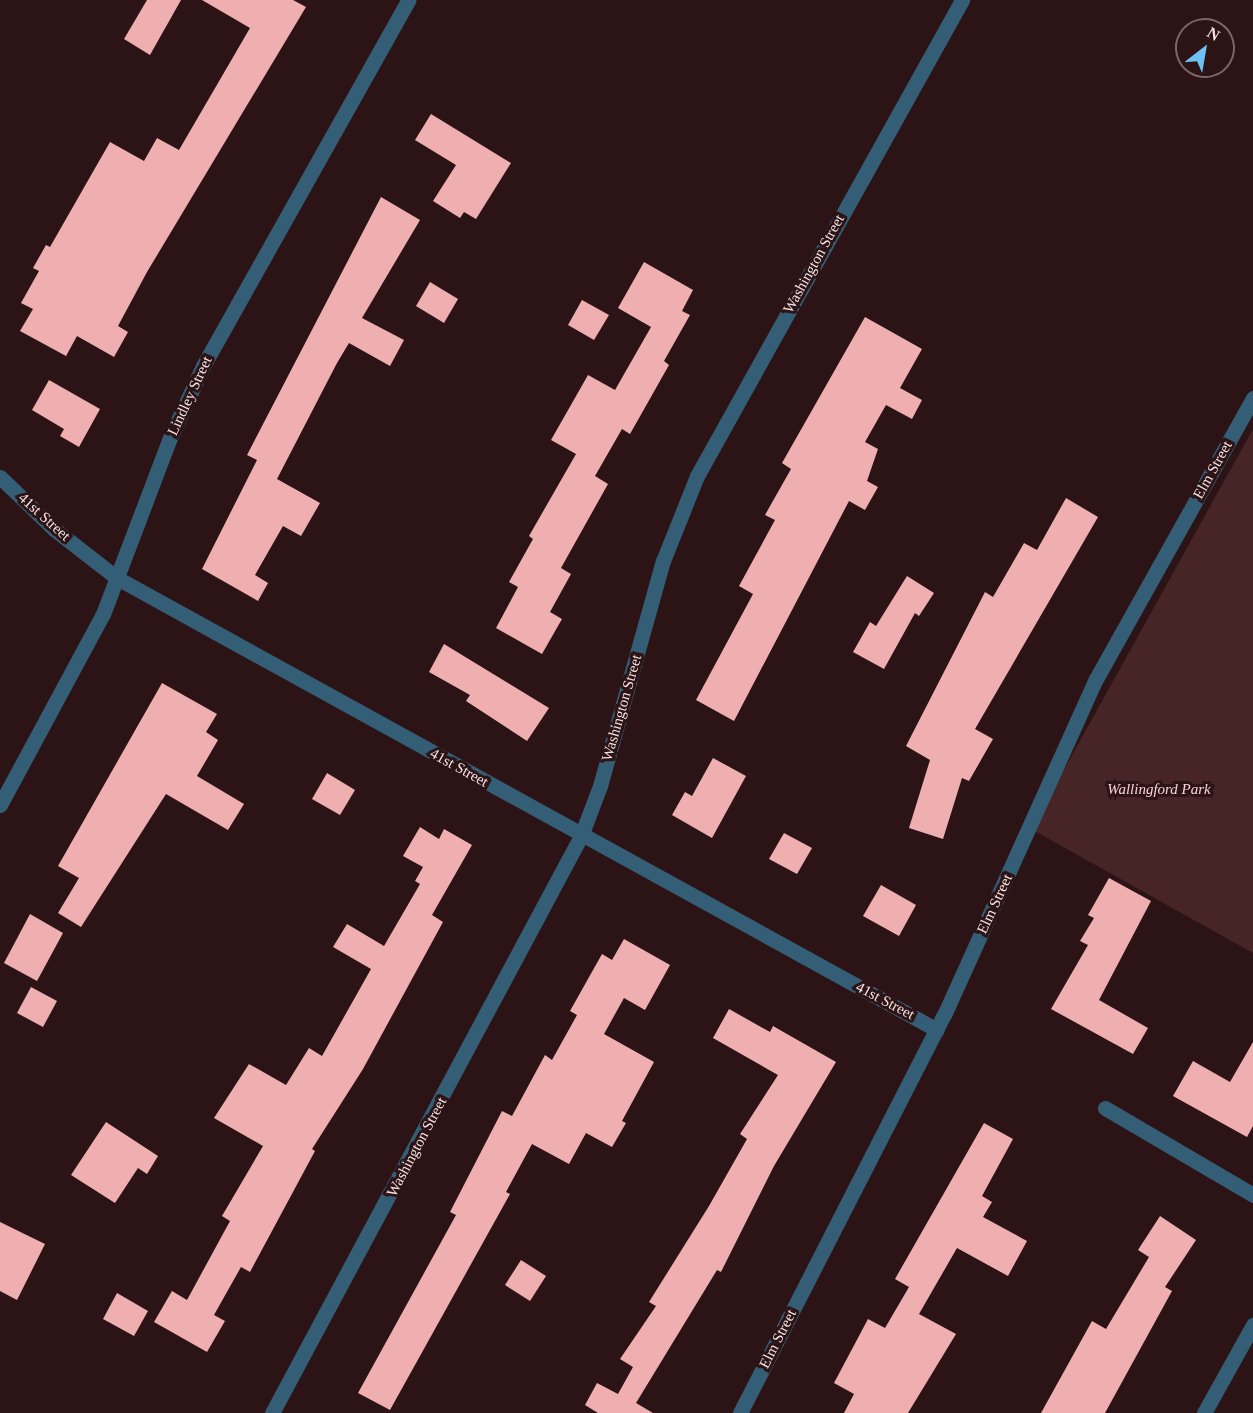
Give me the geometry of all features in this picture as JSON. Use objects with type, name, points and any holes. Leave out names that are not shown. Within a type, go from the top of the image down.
[{"type":"street","name":"Lindley Street","points":[[0,805],[103,614],[203,366],[408,0]]},
{"type":"street","name":"Washington Street","points":[[272,1413],[581,836],[600,786],[663,561],[697,476],[962,0]]},
{"type":"street","name":"Elm Street","points":[[740,1413],[937,1030],[1096,679],[1253,398]]},
{"type":"street","name":"41st Street","points":[[0,477],[54,529],[117,578],[581,836],[937,1030]]},
{"type":"street","points":[[1105,1108],[1253,1195]]},
{"type":"street","points":[[1204,1413],[1253,1325]]},
{"type":"green space","name":"Wallingford Park","points":[[1253,429],[1253,953],[1031,829]]},
{"type":"building","points":[[147,0],[181,0],[150,55],[124,39]]},
{"type":"building","points":[[202,0],[293,0],[306,7],[147,272],[118,326],[128,332],[114,357],[77,336],[66,356],[20,331],[33,309],[21,303],[39,271],[33,268],[46,245],[50,247],[110,142],[144,161],[157,138],[179,150],[250,28]]},
{"type":"building","points":[[431,114],[511,163],[476,219],[464,212],[460,218],[433,201],[456,165],[415,140]]},
{"type":"building","points":[[381,197],[420,220],[362,318],[404,340],[390,366],[349,343],[337,363],[277,479],[320,503],[301,536],[283,526],[255,575],[268,583],[258,601],[202,569],[257,460],[247,455]]},
{"type":"building","points":[[644,262],[693,290],[682,311],[690,315],[664,361],[669,365],[630,434],[622,429],[595,476],[608,484],[561,568],[571,574],[550,612],[562,619],[542,654],[496,628],[518,587],[509,582],[533,539],[529,536],[576,454],[551,440],[588,375],[615,390],[651,327],[618,308]]},
{"type":"building","points":[[430,282],[458,299],[444,323],[416,306]]},
{"type":"building","points":[[582,300],[609,315],[594,340],[568,325]]},
{"type":"building","points":[[865,317],[922,349],[900,388],[922,400],[912,419],[886,405],[865,442],[878,449],[867,481],[878,487],[865,510],[849,501],[734,721],[696,700],[753,594],[739,586],[775,520],[765,515],[791,469],[782,463]]},
{"type":"building","points":[[49,380],[100,409],[79,447],[60,436],[64,429],[32,410]]},
{"type":"building","points":[[1066,498],[1098,517],[975,729],[993,739],[969,781],[962,778],[943,839],[909,828],[930,760],[906,746],[985,592],[993,597],[1024,543],[1037,550]]},
{"type":"building","points":[[907,576],[934,593],[919,616],[915,613],[884,669],[853,652],[870,622],[876,626]]},
{"type":"building","points":[[444,644],[549,708],[527,741],[466,701],[470,695],[429,672]]},
{"type":"building","points":[[162,683],[217,714],[206,732],[218,740],[197,776],[244,804],[228,830],[166,794],[81,927],[58,913],[79,878],[58,866]]},
{"type":"building","points":[[713,758],[746,776],[712,838],[672,815],[685,792],[692,796]]},
{"type":"building","points":[[327,773],[355,790],[340,815],[312,799]]},
{"type":"building","points":[[420,827],[439,839],[444,829],[472,845],[432,915],[443,922],[363,1069],[312,1149],[315,1151],[250,1272],[241,1267],[214,1315],[225,1321],[207,1352],[154,1322],[172,1291],[187,1300],[230,1221],[222,1216],[263,1146],[214,1118],[249,1064],[286,1085],[309,1048],[322,1056],[371,969],[333,947],[347,924],[384,946],[420,884],[415,881],[423,867],[403,856]]},
{"type":"building","points":[[784,833],[812,848],[797,874],[769,859]]},
{"type":"building","points":[[1109,878],[1151,901],[1099,1000],[1148,1028],[1133,1054],[1051,1009],[1088,945],[1080,941],[1094,918],[1088,915]]},
{"type":"building","points":[[881,885],[916,905],[899,936],[863,916]]},
{"type":"building","points":[[30,914],[63,933],[37,981],[4,963]]},
{"type":"building","points":[[624,939],[670,965],[645,1010],[624,998],[604,1034],[654,1062],[622,1121],[626,1123],[612,1147],[586,1133],[569,1164],[532,1144],[506,1192],[510,1194],[390,1410],[358,1393],[456,1215],[450,1212],[502,1111],[512,1116],[545,1055],[552,1060],[577,1015],[570,1011],[602,954],[612,960]]},
{"type":"building","points":[[31,987],[57,1001],[43,1027],[17,1013]]},
{"type":"building","points":[[729,1009],[770,1032],[773,1026],[836,1062],[774,1166],[721,1272],[717,1270],[636,1403],[653,1413],[598,1413],[585,1405],[597,1383],[618,1394],[633,1367],[620,1359],[656,1306],[649,1302],[709,1206],[747,1139],[740,1134],[778,1075],[713,1038]]},
{"type":"building","points":[[1253,1042],[1253,1126],[1247,1137],[1173,1096],[1193,1061],[1230,1082]]},
{"type":"building","points":[[106,1122],[158,1156],[147,1174],[138,1168],[115,1203],[71,1175]]},
{"type":"building","points":[[984,1123],[1013,1139],[982,1196],[992,1202],[983,1217],[1027,1241],[1008,1276],[957,1248],[919,1314],[956,1334],[908,1413],[844,1413],[854,1394],[834,1383],[868,1319],[885,1328],[909,1287],[895,1279]]},
{"type":"building","points":[[1160,1216],[1196,1240],[1165,1287],[1172,1291],[1105,1413],[1041,1413],[1092,1321],[1106,1329],[1149,1257],[1138,1250]]},
{"type":"building","points":[[0,1222],[45,1244],[17,1300],[0,1291]]},
{"type":"building","points":[[521,1260],[546,1276],[530,1301],[505,1285]]},
{"type":"building","points":[[117,1293],[148,1311],[134,1336],[103,1319]]}]
